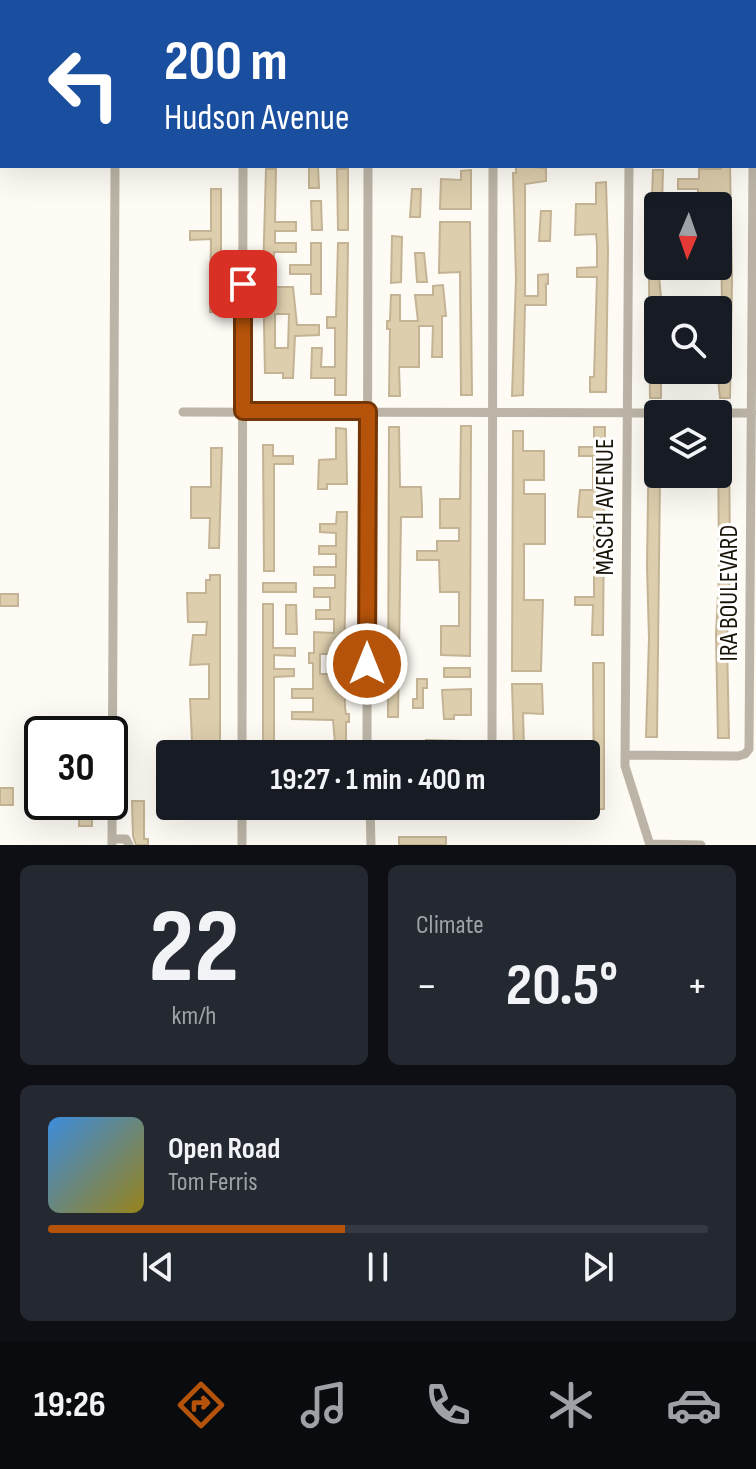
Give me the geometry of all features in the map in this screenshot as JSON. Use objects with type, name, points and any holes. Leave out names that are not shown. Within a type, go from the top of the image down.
[{"type":"street","points":[[115,168],[112,842],[126,839],[129,845]]},
{"type":"street","points":[[242,740],[243,168]]},
{"type":"street","points":[[367,740],[368,168]]},
{"type":"street","points":[[492,740],[493,168]]},
{"type":"street","name":"MASCH AVENUE","points":[[629,168],[625,755],[626,773],[650,844]]},
{"type":"street","name":"IRA BOULEVARD","points":[[625,755],[738,756],[747,752],[750,741],[753,168]]},
{"type":"street","points":[[183,412],[752,413]]},
{"type":"street","points":[[242,820],[242,845]]},
{"type":"street","points":[[370,820],[371,845]]},
{"type":"street","points":[[650,844],[701,845]]},
{"type":"building","points":[[309,168],[318,168],[319,188],[309,188]]},
{"type":"building","points":[[516,168],[546,168],[546,181],[525,184],[525,296],[538,296],[538,275],[548,274],[548,284],[546,305],[525,305],[523,395],[512,396],[516,279],[513,173],[516,173]]},
{"type":"building","points":[[730,168],[730,192],[678,189],[678,179],[699,179],[699,169]]},
{"type":"building","points":[[266,169],[276,169],[275,222],[296,222],[296,231],[275,231],[275,243],[296,243],[296,252],[274,252],[274,287],[293,287],[297,325],[319,325],[319,335],[295,336],[293,378],[283,378],[283,373],[265,373],[263,274]],"holes":[[[275,314],[289,314],[288,348],[275,348]]]},
{"type":"building","points":[[337,169],[348,169],[348,230],[338,230]]},
{"type":"building","points":[[471,170],[471,209],[440,209],[441,179],[461,180],[461,171]]},
{"type":"building","points":[[653,170],[663,170],[662,192],[652,192]]},
{"type":"building","points":[[606,182],[606,392],[590,392],[590,377],[594,377],[597,277],[577,277],[577,268],[597,267],[597,244],[596,234],[575,235],[576,204],[596,204],[596,183]]},
{"type":"building","points":[[211,189],[221,189],[221,313],[210,312],[211,239],[190,240],[190,231],[211,231]]},
{"type":"building","points":[[412,189],[421,189],[420,217],[410,217]]},
{"type":"building","points":[[311,201],[321,201],[322,230],[312,230]]},
{"type":"building","points":[[541,211],[551,211],[550,241],[539,241]]},
{"type":"building","points":[[440,222],[470,222],[472,395],[461,395],[460,272],[439,273]]},
{"type":"building","points":[[392,236],[402,237],[401,282],[391,283]]},
{"type":"building","points":[[311,243],[321,243],[321,294],[311,294],[311,274],[290,274],[290,265],[311,265]]},
{"type":"building","points":[[338,243],[348,243],[346,395],[335,395],[335,378],[311,378],[312,348],[322,348],[321,367],[335,367],[335,328],[327,328],[327,317],[336,317]]},
{"type":"building","points":[[415,253],[424,253],[427,282],[417,282]]},
{"type":"building","points":[[649,280],[659,280],[661,296],[649,296]]},
{"type":"building","points":[[722,280],[732,280],[732,296],[722,296]]},
{"type":"building","points":[[443,285],[446,316],[442,316],[442,357],[432,357],[433,326],[419,326],[419,367],[399,367],[400,396],[389,396],[390,329],[387,329],[387,321],[390,321],[391,295],[400,295],[400,321],[418,321],[415,295],[433,295],[433,286]]},
{"type":"building","points":[[650,384],[661,384],[661,398],[650,398]]},
{"type":"building","points":[[719,384],[730,384],[730,398],[720,398]]},
{"type":"building","points":[[461,426],[471,426],[470,656],[441,655],[441,626],[459,626],[459,592],[440,592],[439,560],[417,560],[417,551],[437,551],[437,541],[459,541],[459,528],[440,528],[440,499],[460,499]]},
{"type":"building","points":[[389,427],[399,427],[400,487],[421,487],[422,508],[422,517],[401,517],[398,717],[388,717]]},
{"type":"building","points":[[594,427],[605,427],[603,635],[592,635],[593,605],[575,605],[575,597],[594,597],[594,517],[578,517],[578,511],[580,490],[593,490],[593,456],[579,456],[579,447],[594,447]]},
{"type":"building","points":[[336,428],[346,429],[347,484],[327,484],[327,489],[318,489],[319,460],[336,459]]},
{"type":"building","points":[[513,431],[523,431],[523,451],[544,451],[544,480],[524,480],[524,494],[545,494],[545,544],[524,544],[524,600],[543,600],[541,671],[512,671]]},
{"type":"building","points":[[263,445],[273,445],[273,456],[293,456],[293,464],[274,464],[274,571],[264,571]]},
{"type":"building","points":[[211,448],[222,448],[219,548],[209,548],[210,518],[191,518],[191,487],[211,487]]},
{"type":"building","points":[[648,488],[660,488],[657,737],[646,737],[649,638]]},
{"type":"building","points":[[718,488],[729,488],[729,738],[718,738],[716,634]]},
{"type":"building","points":[[337,512],[347,512],[344,665],[345,707],[349,722],[346,722],[346,740],[335,740],[333,720],[292,719],[292,712],[313,712],[313,698],[292,698],[292,689],[313,689],[313,663],[309,663],[309,653],[314,653],[314,632],[334,633],[334,619],[316,619],[316,610],[330,610],[330,597],[314,597],[314,588],[335,588],[335,575],[314,575],[314,567],[336,567],[336,554],[319,554],[319,546],[336,546],[336,533],[320,532],[320,524],[336,524]],"holes":[[[320,654],[334,654],[335,674],[320,674]]]},
{"type":"building","points":[[210,575],[220,575],[220,740],[192,740],[190,699],[209,699],[209,664],[190,665],[193,635],[206,635],[207,622],[188,622],[187,593],[206,593],[206,580],[210,580]]},
{"type":"building","points":[[263,583],[296,583],[296,592],[263,592]]},
{"type":"building","points":[[0,594],[18,594],[18,606],[0,606]]},
{"type":"building","points":[[263,604],[273,604],[273,648],[295,648],[295,656],[274,655],[274,669],[294,669],[294,676],[274,677],[274,740],[263,740]]},
{"type":"building","points":[[286,605],[296,605],[297,634],[286,634]]},
{"type":"building","points":[[593,663],[604,663],[604,809],[600,809],[600,740],[594,740]]},
{"type":"building","points":[[444,668],[470,668],[470,677],[444,677]]},
{"type":"building","points":[[417,679],[427,679],[427,688],[423,688],[423,708],[413,708],[413,699],[417,699]]},
{"type":"building","points":[[512,684],[542,684],[543,714],[523,713],[524,740],[514,740]]},
{"type":"building","points":[[471,689],[471,715],[454,715],[454,719],[444,719],[442,690]]},
{"type":"building","points":[[0,788],[13,788],[13,805],[0,805]]},
{"type":"building","points":[[132,801],[144,801],[144,839],[148,839],[148,845],[136,845]]},
{"type":"building","points":[[79,820],[92,820],[92,826],[79,826]]},
{"type":"building","points":[[399,837],[446,837],[446,845],[399,845]]},
{"type":"route","points":[[243,284],[243,411],[368,411],[367,664]]}]
